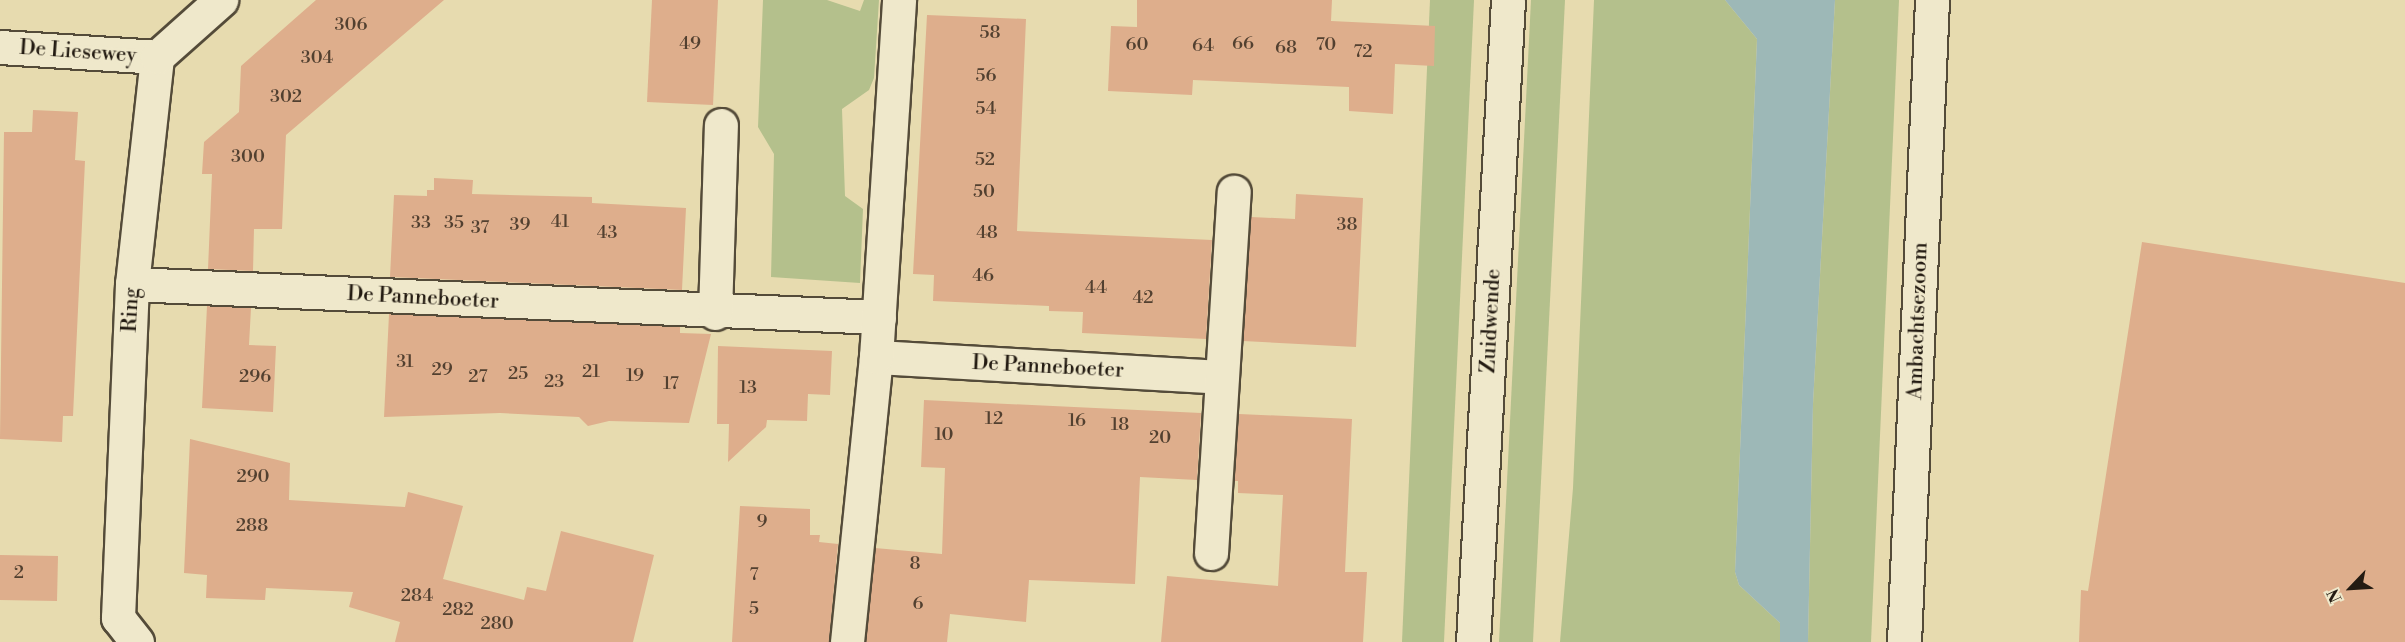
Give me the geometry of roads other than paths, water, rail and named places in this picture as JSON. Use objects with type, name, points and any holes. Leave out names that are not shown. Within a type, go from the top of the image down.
[{"type":"street","points":[[157,57],[220,0]]},
{"type":"street","points":[[847,642],[876,357],[899,0]]},
{"type":"street","name":"Zuidwende","points":[[1473,642],[1508,0]]},
{"type":"street","name":"Ambachtsezoom","points":[[1904,642],[1932,0]]},
{"type":"street","name":"De Liesewey","points":[[0,47],[157,57]]},
{"type":"street","name":"Ring","points":[[124,640],[118,618],[132,284],[157,57]]},
{"type":"street","points":[[715,313],[722,125]]},
{"type":"street","points":[[1211,554],[1234,192]]},
{"type":"street","name":"De Panneboeter","points":[[132,284],[715,313],[879,317]]},
{"type":"street","name":"De Panneboeter","points":[[876,357],[1221,377]]},
{"type":"water","points":[[1725,0],[1835,0],[1813,404],[1808,642],[1780,642],[1780,623],[1739,585],[1735,572],[1757,39]]}]
